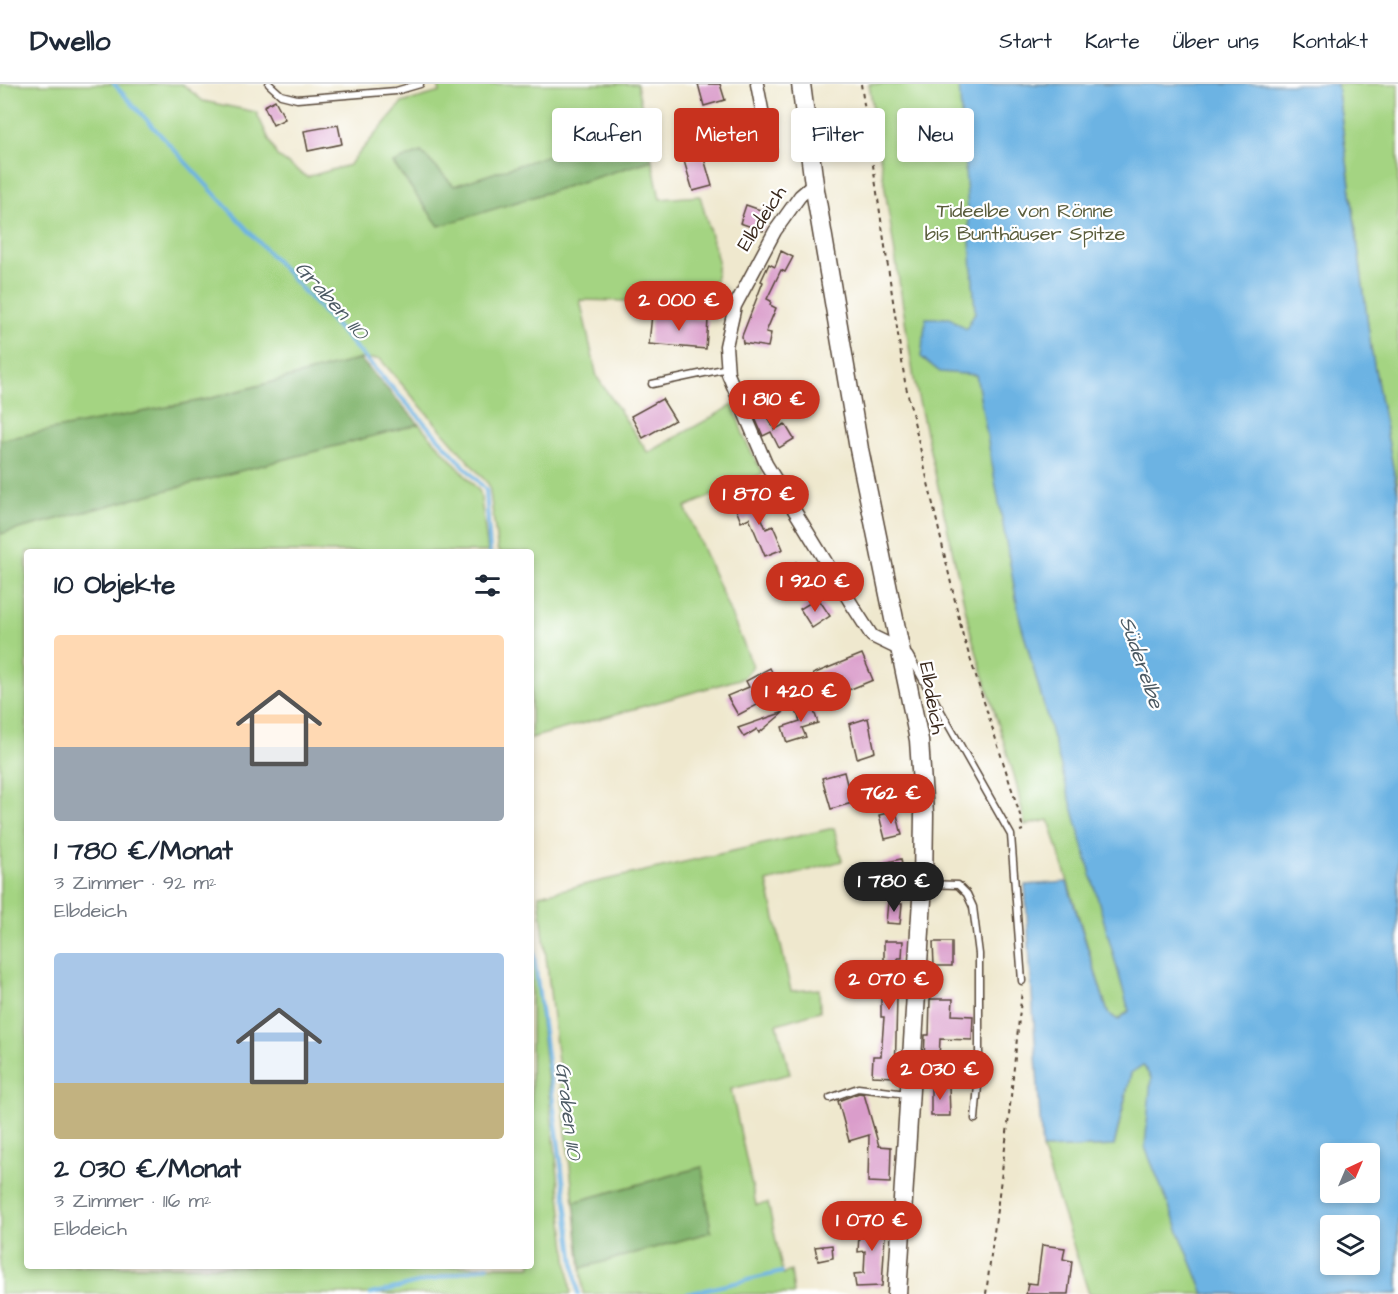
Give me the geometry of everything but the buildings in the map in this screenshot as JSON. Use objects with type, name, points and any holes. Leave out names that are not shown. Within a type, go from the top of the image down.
[{"type":"street","points":[[757,84],[762,108]]},
{"type":"street","name":"Elbdeich","points":[[801,84],[814,184],[859,448],[919,740],[924,814],[923,884],[897,1294]]},
{"type":"street","name":"Elbdeich","points":[[814,184],[800,196],[774,231],[735,306],[726,346],[728,368],[766,464],[854,608],[872,636],[901,650]]},
{"type":"lane","points":[[269,84],[289,99],[396,91],[406,86],[420,84]]},
{"type":"lane","points":[[652,384],[728,368]]},
{"type":"lane","points":[[901,650],[909,656],[1011,835],[1022,981]]},
{"type":"lane","points":[[923,884],[958,885],[967,894],[977,922],[981,1003],[975,1119]]},
{"type":"lane","points":[[830,1098],[858,1088],[911,1095]]},
{"type":"path","points":[[861,84],[905,382],[963,636],[1020,815],[1023,830],[1011,835]]},
{"type":"path","points":[[986,1294],[1008,1125],[1022,981]]},
{"type":"green space","points":[[0,84],[182,84],[203,101],[256,112],[277,156],[307,177],[349,165],[402,103],[440,92],[438,84],[637,84],[642,108],[552,108],[552,154],[454,186],[421,152],[393,163],[439,226],[646,162],[652,162],[660,199],[700,196],[718,261],[713,303],[580,300],[597,377],[648,453],[733,405],[745,440],[763,474],[685,507],[753,666],[743,678],[534,737],[534,549],[498,549],[489,485],[380,359],[360,359],[208,399],[0,440]]},
{"type":"green space","name":"Tideelbe von Rönne bis Bunthäuser Spitze","points":[[869,84],[1146,84],[1398,1099],[1398,1294],[1089,1294],[1042,1149],[1114,1146],[1131,1073],[1128,1011],[1118,1020],[1108,1013],[1049,820],[1025,825],[1016,782],[971,634],[914,379],[881,162],[885,162],[885,108],[873,108]]},
{"type":"green space","points":[[1337,84],[1398,84],[1398,494],[1371,348]]},
{"type":"green space","points":[[421,152],[454,186],[552,154],[552,162],[646,162],[439,226],[393,163]]},
{"type":"green space","points":[[360,359],[419,424],[0,534],[0,440],[208,399]]},
{"type":"green space","points":[[419,424],[480,492],[488,549],[24,549],[24,1269],[534,1269],[534,958],[571,1294],[0,1294],[0,534]]},
{"type":"green space","points":[[834,828],[842,861],[767,882],[791,991],[819,989],[820,1011],[777,1024],[790,1074],[731,1089],[756,1205],[768,1203],[783,1274],[791,1271],[794,1294],[583,1294],[581,1268],[711,1232],[702,1167],[574,1202],[539,895]]},
{"type":"green space","points":[[702,1167],[711,1232],[581,1268],[574,1202]]},
{"type":"water","name":"Süderelbe","points":[[959,84],[1337,84],[1371,348],[1398,494],[1398,1294],[1204,1294],[1145,1147],[1151,1078],[1143,1065],[1131,1073],[1114,1146],[1042,1149],[1025,885],[1067,882],[1108,1013],[1118,1020],[1129,1011],[1020,620],[976,375],[940,372],[921,357],[926,318],[950,318],[966,329],[975,312],[964,162],[974,162],[974,108],[961,108]]},
{"type":"waterway","name":"Graben 110","points":[[114,84],[486,490],[490,549]]},
{"type":"waterway","name":"Graben 110","points":[[534,955],[578,1294]]},
{"type":"waterway","points":[[371,1294],[475,1269]]},
{"type":"waterway","points":[[687,1294],[782,1272]]}]
